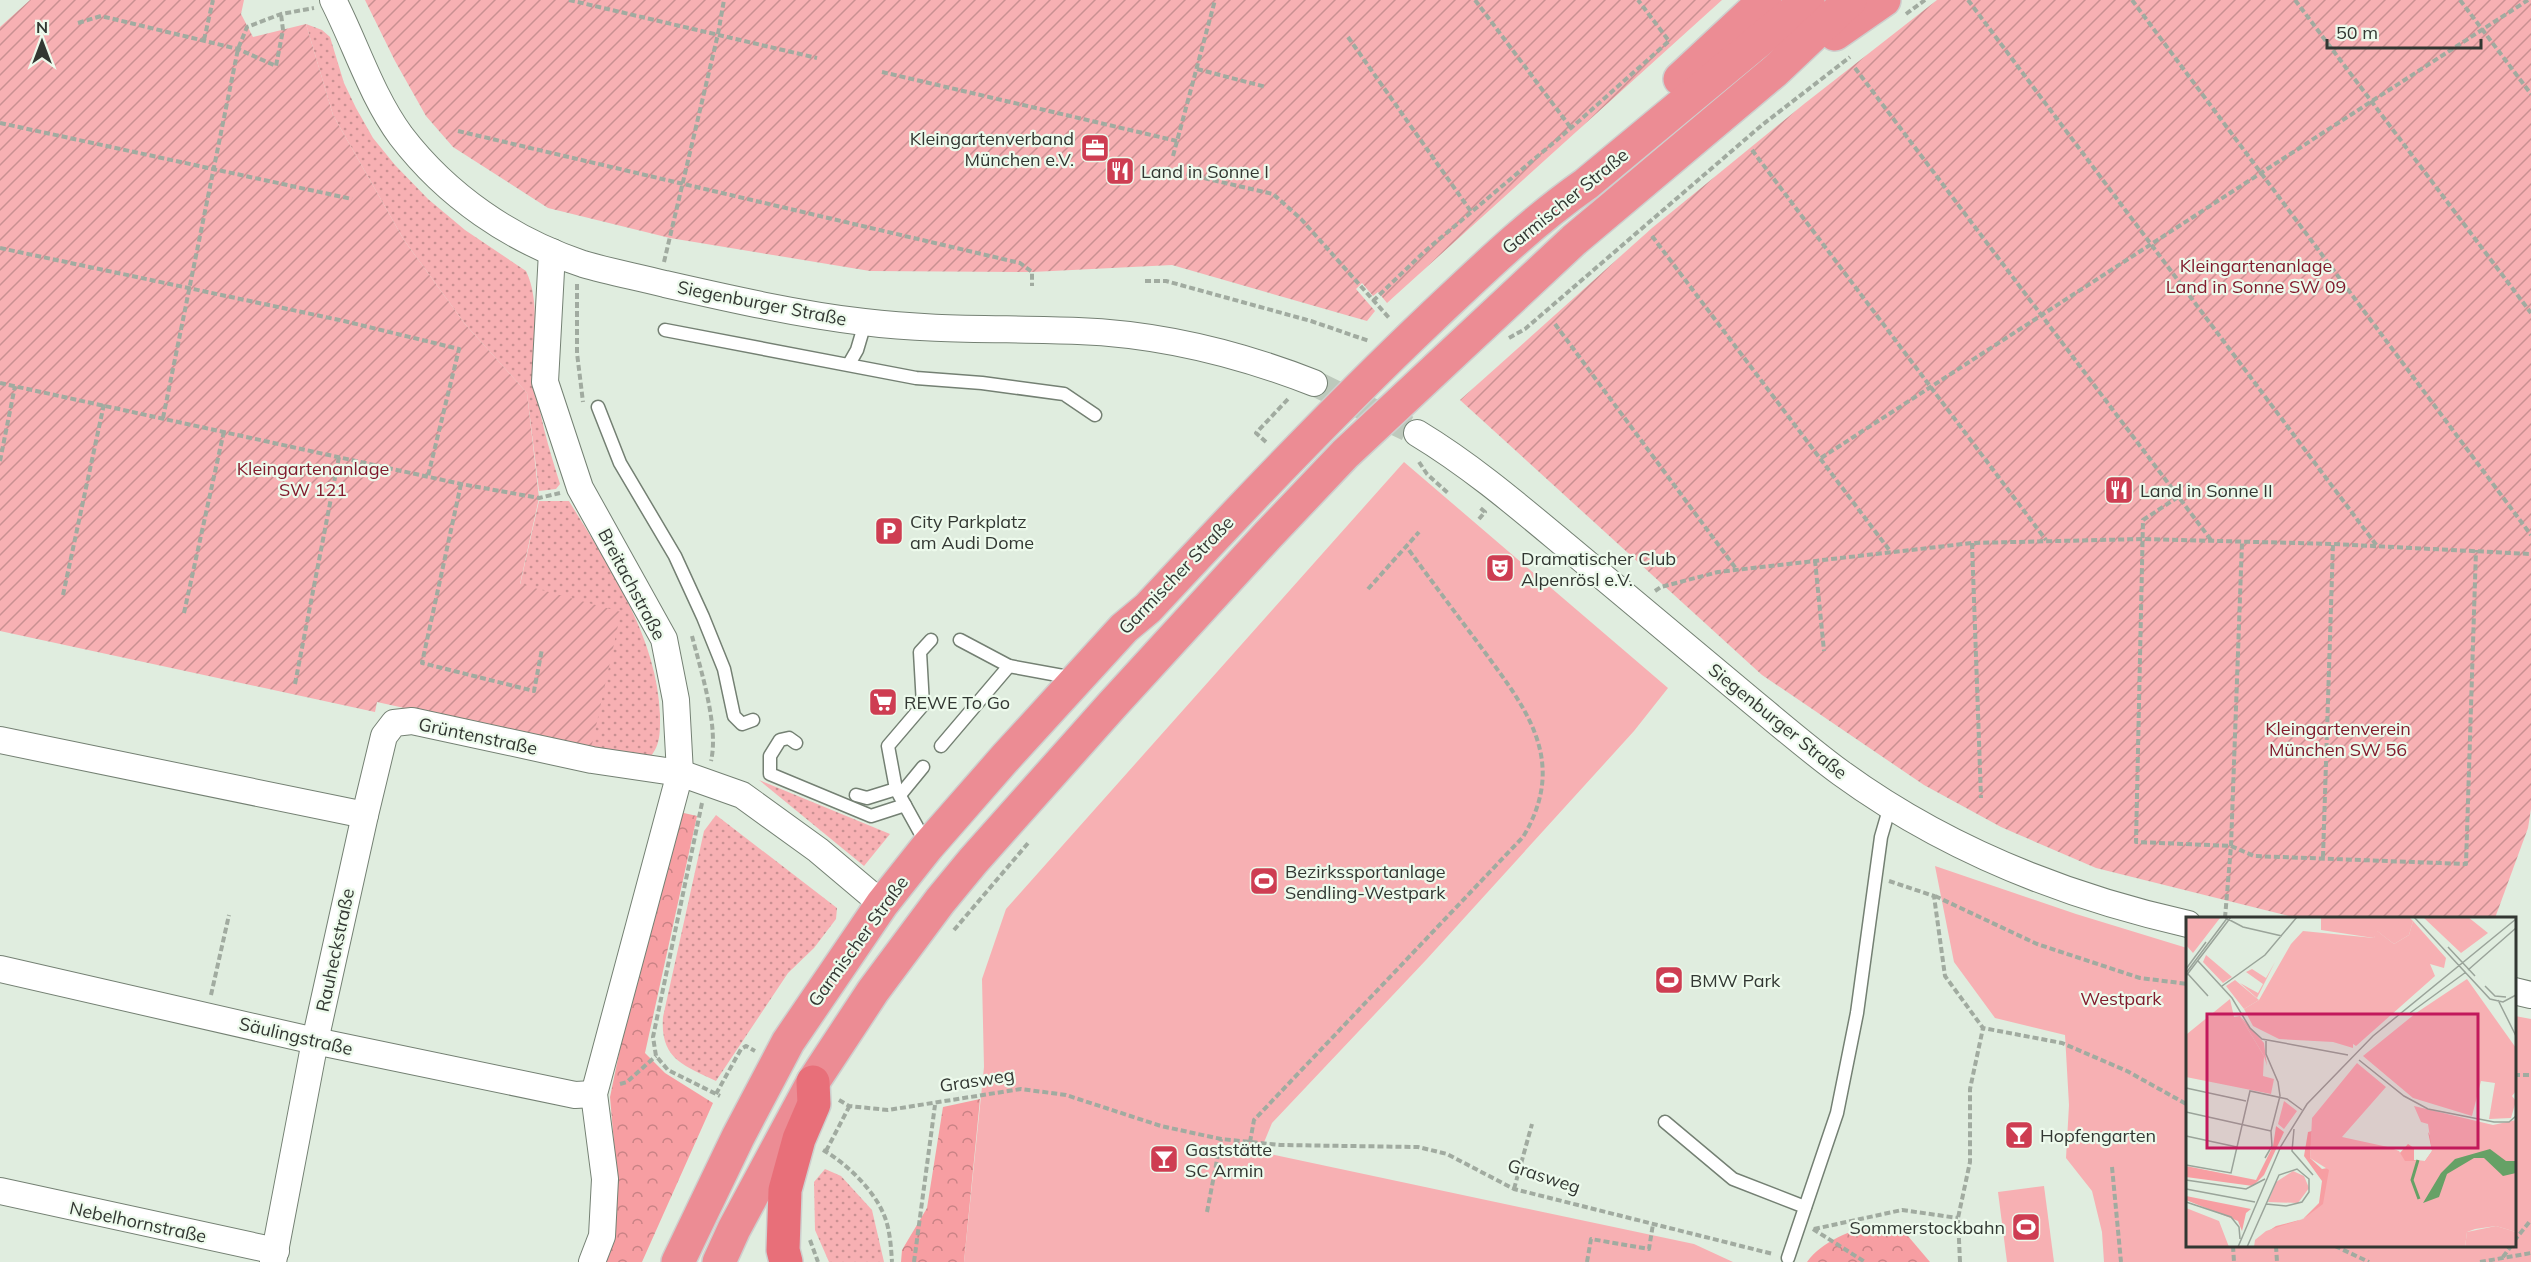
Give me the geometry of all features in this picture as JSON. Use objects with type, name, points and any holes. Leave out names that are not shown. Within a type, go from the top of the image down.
[{"type":"highway","points":[[1547,211],[1576,173],[1765,0]]},
{"type":"highway","name":"Garmischer Straße","points":[[719,1262],[734,1229],[756,1146],[788,1042],[882,904],[928,846],[1124,627],[1148,608],[1308,437],[1426,322],[1547,211],[1586,184],[1808,0]]},
{"type":"highway","name":"Garmischer Straße","points":[[678,1262],[756,1146],[825,1090],[873,991],[966,869],[1105,712],[1275,527],[1354,446],[1575,240],[1775,71],[1850,0]]},
{"type":"highway","points":[[1775,71],[1834,35],[1891,10]]},
{"type":"highway","points":[[786,1262],[783,1250],[785,1190],[799,1139],[814,1104],[825,1090]]},
{"type":"street","name":"Siegenburger Straße","points":[[334,2],[382,106],[402,136],[425,164],[458,195],[486,216],[513,234],[552,252],[621,274],[747,303],[865,322],[1000,330],[1080,331],[1135,336],[1254,362],[1314,383]]},
{"type":"street","name":"Breitachstraße","points":[[552,252],[545,382],[580,488],[664,639],[676,700],[680,774],[594,1094]]},
{"type":"street","name":"Siegenburger Straße","points":[[1417,434],[1447,452],[1504,493],[1840,773],[1890,806],[1970,850],[2044,882],[2138,913],[2186,924]]},
{"type":"street","name":"Grüntenstraße","points":[[365,815],[384,736],[394,723],[412,721],[592,760],[680,774],[742,795],[818,850],[882,904]]},
{"type":"street","points":[[0,740],[365,815]]},
{"type":"street","name":"Rauheckstraße","points":[[274,1257],[315,1041],[365,815]]},
{"type":"street","name":"Säulingstraße","points":[[0,969],[315,1041],[575,1095],[594,1094]]},
{"type":"street","points":[[2516,991],[2531,994]]},
{"type":"street","points":[[592,1262],[602,1236],[605,1179],[594,1094]]},
{"type":"street","name":"Nebelhornstraße","points":[[0,1191],[274,1257]]},
{"type":"lane","points":[[849,364],[857,350],[865,322]]},
{"type":"lane","points":[[666,330],[916,378],[982,383],[1064,394],[1095,415]]},
{"type":"lane","points":[[598,407],[620,463],[675,556],[703,617],[724,669],[734,716],[742,724],[753,720]]},
{"type":"lane","points":[[928,846],[900,796],[888,746],[922,705],[920,652],[931,640]]},
{"type":"lane","points":[[960,640],[1009,666],[1078,679]]},
{"type":"lane","points":[[941,746],[1009,666]]},
{"type":"lane","points":[[796,743],[789,738],[780,740],[770,756],[770,774],[871,816],[900,796],[923,767]]},
{"type":"lane","points":[[856,795],[867,798],[900,796]]},
{"type":"lane","points":[[1788,1258],[1837,1113],[1857,1013],[1881,837],[1890,806]]},
{"type":"lane","points":[[1665,1122],[1733,1179],[1805,1207]]},
{"type":"path","points":[[204,40],[213,0]]},
{"type":"path","points":[[569,0],[817,58]]},
{"type":"path","points":[[670,238],[724,0]]},
{"type":"path","points":[[1173,156],[1215,0]]},
{"type":"path","points":[[1475,0],[1571,128]]},
{"type":"path","points":[[1373,301],[1424,252],[1472,214],[1669,40],[1638,0]]},
{"type":"path","points":[[1891,10],[1925,0]]},
{"type":"path","points":[[1968,0],[2378,547]]},
{"type":"path","points":[[2132,0],[2531,535]]},
{"type":"path","points":[[2295,0],[2531,314]]},
{"type":"path","points":[[2460,0],[2531,94]]},
{"type":"path","points":[[1821,458],[2528,0]]},
{"type":"path","points":[[163,418],[238,49],[247,27],[281,14],[334,2]]},
{"type":"path","points":[[78,23],[101,16],[238,49],[276,66],[283,30],[281,14]]},
{"type":"path","points":[[1348,37],[1472,214]]},
{"type":"path","points":[[1502,341],[1525,329],[1762,125],[1852,56]]},
{"type":"path","points":[[1855,68],[2211,541]]},
{"type":"path","points":[[1197,69],[1266,87]]},
{"type":"path","points":[[882,72],[1177,141]]},
{"type":"path","points":[[0,123],[352,199]]},
{"type":"path","points":[[458,131],[1020,263],[1032,272],[1032,286]]},
{"type":"path","points":[[1752,150],[2047,540]]},
{"type":"path","points":[[1169,170],[1273,194],[1301,219],[1390,319]]},
{"type":"path","points":[[1652,236],[1891,551]]},
{"type":"path","points":[[0,248],[344,321],[459,349],[428,476]]},
{"type":"path","points":[[1145,281],[1166,281],[1311,321],[1369,341]]},
{"type":"path","points":[[1555,324],[1737,570]]},
{"type":"path","points":[[0,383],[461,484],[539,498]]},
{"type":"path","points":[[0,460],[15,386]]},
{"type":"path","points":[[1266,442],[1256,433],[1288,399]]},
{"type":"path","points":[[63,595],[104,404]]},
{"type":"path","points":[[183,613],[224,431]]},
{"type":"path","points":[[295,684],[339,457]]},
{"type":"path","points":[[461,484],[422,663],[534,691],[542,649]]},
{"type":"path","points":[[2178,497],[2143,520],[2136,842],[2231,846],[2254,856],[2466,864],[2476,550]]},
{"type":"path","points":[[1479,519],[1485,512],[1483,510]]},
{"type":"path","points":[[1368,589],[1419,532]]},
{"type":"path","points":[[1639,606],[1650,593],[1661,587],[1718,572],[1972,543],[2143,539],[2333,544],[2531,554]]},
{"type":"path","points":[[2224,917],[2231,846],[2242,542]]},
{"type":"path","points":[[1972,543],[1981,798]]},
{"type":"path","points":[[2323,857],[2333,544]]},
{"type":"path","points":[[1250,1142],[1254,1120],[1523,837],[1536,815],[1542,790],[1542,761],[1536,732],[1508,683],[1406,546]]},
{"type":"path","points":[[1815,560],[1824,651]]},
{"type":"path","points":[[707,782],[653,1037],[656,1056],[668,1070],[718,1095],[741,1049],[746,1046],[756,1051]]},
{"type":"path","points":[[951,934],[1032,838]]},
{"type":"path","points":[[1875,876],[1934,896],[2037,944],[2140,978],[2186,984]]},
{"type":"path","points":[[1934,896],[1945,976],[1983,1028],[2062,1043],[2127,1071],[2186,1104]]},
{"type":"path","points":[[207,1016],[229,915]]},
{"type":"path","points":[[218,940],[224,941]]},
{"type":"path","points":[[214,954],[220,956]]},
{"type":"path","points":[[1960,1262],[1958,1218],[1970,1162],[1970,1089],[1983,1028]]},
{"type":"path","points":[[594,1094],[627,1082],[656,1056]]},
{"type":"path","name":"Grasweg","points":[[825,1090],[849,1106],[888,1110],[935,1105],[1021,1089],[1066,1095],[1161,1126],[1221,1139],[1280,1145],[1418,1147],[1447,1154],[1514,1189],[1788,1258]]},
{"type":"path","points":[[914,1262],[935,1105]]},
{"type":"path","points":[[849,1106],[826,1151],[858,1179],[884,1215],[892,1262]]},
{"type":"path","points":[[1514,1189],[1532,1124]]},
{"type":"path","points":[[1208,1212],[1221,1139]]},
{"type":"path","points":[[2112,1167],[2121,1262]]},
{"type":"path","points":[[1812,1229],[1902,1210],[1958,1218]]},
{"type":"path","points":[[2516,1239],[2531,1220]]},
{"type":"path","points":[[1587,1262],[1592,1239],[1649,1249],[1653,1224]]},
{"type":"path","points":[[1798,1226],[1812,1229],[1866,1262]]},
{"type":"path","points":[[2233,1247],[2234,1262]]},
{"type":"path","points":[[2276,1247],[2277,1262]]},
{"type":"path","points":[[2339,1247],[2369,1262]]},
{"type":"path","points":[[2503,1258],[2510,1247]]},
{"type":"path","points":[[2480,1262],[2531,1253]]},
{"type":"green space","name":"Kleingartenanlage SW 121","points":[[30,0],[244,0],[241,14],[253,37],[306,24],[333,115],[404,240],[465,324],[527,393],[539,498],[520,584],[621,612],[591,749],[377,702],[375,712],[0,631],[0,27]]},
{"type":"green space","points":[[365,0],[1722,0],[1387,303],[1378,292],[1373,296],[1362,283],[1356,289],[1375,311],[1367,321],[1172,265],[1032,272],[870,271],[670,238],[548,208],[453,147],[426,116],[395,61]]},
{"type":"green space","name":"Kleingartenanlage Land in Sonne SW 09","points":[[1937,0],[2531,0],[2531,809],[2528,828],[2495,917],[2293,917],[2096,868],[2001,827],[1924,785],[1762,675],[1460,400],[1652,228],[1804,104]]},
{"type":"green space","points":[[306,24],[322,30],[330,37],[344,83],[356,108],[373,138],[395,165],[428,199],[465,230],[526,271],[531,283],[535,309],[536,390],[560,484],[556,489],[539,491],[527,393],[465,324],[404,240],[333,115]]},
{"type":"green space","name":"Bezirkssportanlage Sendling-Westpark","points":[[1404,462],[1668,688],[1634,731],[1426,960],[1272,1123],[1260,1152],[1694,1244],[1733,1262],[964,1262],[984,1067],[982,979],[1006,909]]},
{"type":"green space","points":[[539,501],[569,501],[615,577],[640,630],[657,686],[660,715],[660,734],[657,745],[646,761],[591,749],[520,585]]},
{"type":"green space","points":[[759,780],[890,834],[864,866]]},
{"type":"green space","points":[[675,811],[697,816],[645,1053],[665,1073],[713,1103],[642,1262],[606,1262],[615,1239],[617,1178],[610,1097],[642,943]]},
{"type":"green space","points":[[716,815],[837,908],[836,919],[814,948],[788,973],[716,1081],[676,1059],[665,1042],[663,1017],[704,831]]},
{"type":"green space","name":"Westpark","points":[[1935,866],[2076,914],[2186,948],[2186,1247],[2516,1247],[2516,1016],[2531,1019],[2531,1262],[2104,1262],[2102,1232],[2092,1191],[2066,1158],[2069,1105],[2065,1035],[1995,1018],[1954,962]]},
{"type":"green space","points":[[980,1099],[964,1262],[901,1262],[902,1250],[927,1208],[943,1107]]},
{"type":"green space","points":[[825,1169],[841,1176],[872,1210],[884,1262],[829,1262],[815,1230],[814,1182]]},
{"type":"green space","name":"Sommerstockbahn","points":[[2044,1186],[2054,1262],[2007,1262],[1998,1192]]},
{"type":"green space","points":[[1874,1224],[1902,1229],[1930,1262],[1807,1262],[1828,1243]]},
{"type":"tunnel","points":[[1314,383],[1417,433]]},
{"type":"place","name":"Kleingartenverband München e.V.","points":[[1095,148]]},
{"type":"place","name":"Land in Sonne I","points":[[1120,171]]},
{"type":"place","name":"Land in Sonne II","points":[[2119,490]]},
{"type":"place","name":"City Parkplatz am Audi Dome","points":[[889,531]]},
{"type":"place","name":"Dramatischer Club Alpenrösl e.V.","points":[[1500,568]]},
{"type":"place","name":"REWE To Go","points":[[883,702]]},
{"type":"place","name":"Bezirkssportanlage Sendling-Westpark","points":[[1264,881]]},
{"type":"place","name":"BMW Park","points":[[1669,980]]},
{"type":"place","name":"Hopfengarten","points":[[2019,1135]]},
{"type":"place","name":"Gaststätte SC Armin","points":[[1164,1159]]},
{"type":"place","name":"Sommerstockbahn","points":[[2026,1227]]},
{"type":"park label","name":"Kleingartenverein München SW 56","points":[[2338,738]]}]
